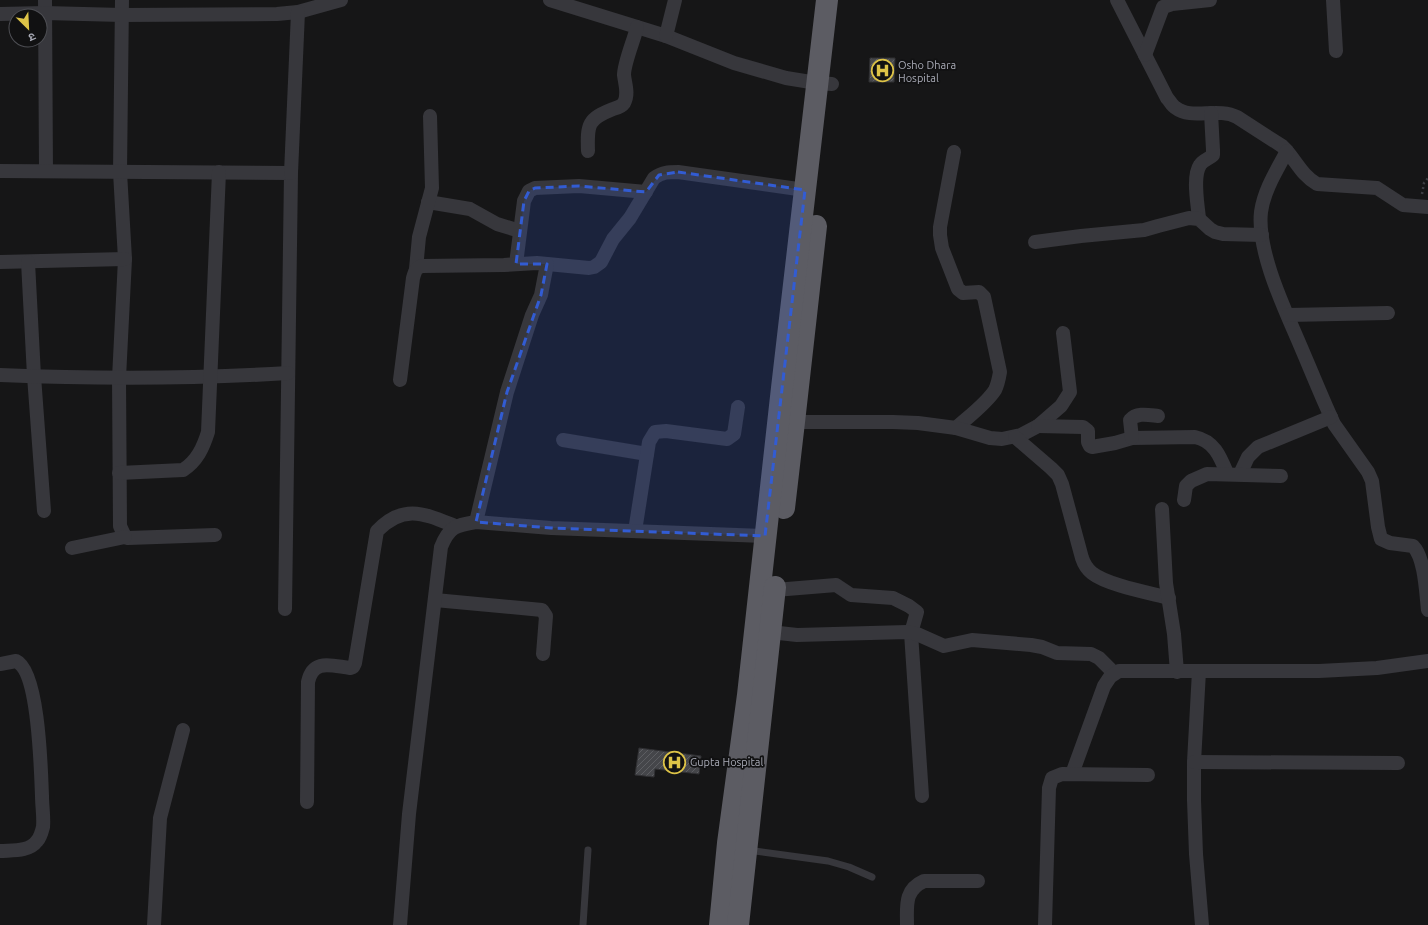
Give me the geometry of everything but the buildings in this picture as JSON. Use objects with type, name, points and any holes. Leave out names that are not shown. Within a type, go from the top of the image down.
[{"type":"highway","points":[[738,925],[794,422],[824,84],[827,0]]},
{"type":"highway","points":[[720,925],[728,843],[748,694],[805,190],[841,0]]},
{"type":"street","points":[[122,0],[120,172],[125,258],[119,378],[119,473],[120,526],[124,537]]},
{"type":"street","points":[[0,14],[45,7],[122,16],[277,14],[298,12],[341,0]]},
{"type":"street","points":[[550,0],[666,36],[734,63],[786,78],[824,84]]},
{"type":"street","points":[[666,36],[675,0]]},
{"type":"street","points":[[1117,0],[1167,98],[1175,108],[1182,112],[1230,113],[1276,141],[1287,151],[1299,169],[1312,181],[1318,184],[1377,188],[1403,205],[1424,206]]},
{"type":"street","points":[[1145,55],[1163,7],[1172,4],[1210,0]]},
{"type":"street","points":[[1333,0],[1336,51]]},
{"type":"street","points":[[45,7],[46,171]]},
{"type":"street","points":[[285,609],[291,173],[298,12]]},
{"type":"street","points":[[588,151],[587,133],[590,124],[602,113],[621,106],[624,103],[626,93],[624,71],[637,27]]},
{"type":"street","points":[[1199,219],[1196,180],[1199,166],[1203,161],[1213,155],[1214,150],[1211,112]]},
{"type":"street","points":[[400,380],[416,269],[419,237],[432,188],[430,116]]},
{"type":"street","points":[[1287,151],[1264,197],[1260,223],[1267,259],[1279,295],[1334,424],[1368,472],[1372,481],[1381,539],[1390,543],[1413,546],[1416,549],[1421,565],[1428,610]]},
{"type":"street","points":[[954,152],[940,227],[941,242],[956,285],[960,292],[979,292],[984,296],[1000,372],[995,390],[956,428]]},
{"type":"street","points":[[0,171],[291,173]]},
{"type":"street","points":[[119,473],[183,470],[190,465],[204,445],[208,432],[209,378],[220,172]]},
{"type":"street","points":[[416,269],[422,266],[537,263],[589,268],[599,265],[612,239],[630,218],[654,178],[670,172],[805,190]]},
{"type":"street","points":[[516,264],[524,201],[529,191],[535,188],[580,186],[646,192]]},
{"type":"street","points":[[428,202],[470,209],[497,224],[520,230]]},
{"type":"street","points":[[1035,242],[1144,230],[1182,219],[1199,219],[1215,232],[1223,234],[1262,235]]},
{"type":"street","points":[[0,262],[125,258]]},
{"type":"street","points":[[28,262],[34,376],[44,511]]},
{"type":"street","points":[[476,522],[507,392],[532,315],[541,295],[547,264]]},
{"type":"street","points":[[1288,316],[1388,313]]},
{"type":"street","points":[[794,422],[918,423],[956,428],[990,438],[1002,439],[1015,437],[1038,426],[1061,406],[1070,392],[1063,333]]},
{"type":"street","points":[[0,375],[119,378],[209,378],[288,373]]},
{"type":"street","points":[[635,531],[647,454],[654,432],[658,431],[727,439],[734,434],[738,407]]},
{"type":"street","points":[[1132,438],[1130,420],[1132,418],[1139,415],[1158,416]]},
{"type":"street","points":[[1234,474],[1248,456],[1258,447],[1331,417]]},
{"type":"street","points":[[1038,426],[1083,427],[1088,430],[1088,442],[1092,447],[1132,438],[1201,438],[1215,448],[1234,474]]},
{"type":"street","points":[[1015,437],[1058,475],[1062,484],[1086,568],[1097,576],[1110,582],[1169,598]]},
{"type":"street","points":[[563,440],[647,454]]},
{"type":"street","points":[[1184,500],[1186,486],[1191,481],[1207,474],[1280,476]]},
{"type":"street","points":[[1162,509],[1164,558],[1174,634],[1177,672]]},
{"type":"street","points":[[307,802],[308,682],[314,669],[320,665],[350,668],[353,667],[355,663],[377,531],[393,518],[413,514],[423,514],[456,526]]},
{"type":"street","points":[[400,925],[409,814],[434,600],[441,547],[450,530],[456,526],[476,522],[551,528],[765,536]]},
{"type":"street","points":[[72,548],[124,537],[215,535]]},
{"type":"street","points":[[775,590],[836,585],[851,595],[892,598],[909,606],[917,612],[911,633],[922,796]]},
{"type":"street","points":[[434,600],[542,610],[546,616],[543,654]]},
{"type":"street","points":[[770,632],[796,635],[907,632],[944,646],[972,640],[1031,645],[1042,647],[1057,653],[1091,654],[1099,658],[1114,673]]},
{"type":"street","points":[[0,664],[16,661],[23,666],[34,704],[39,734],[43,827],[37,841],[33,846],[25,849],[0,851]]},
{"type":"street","points":[[1072,774],[1104,686],[1114,673],[1124,671],[1319,671],[1378,668],[1428,661]]},
{"type":"street","points":[[1199,671],[1194,762],[1196,854],[1202,925]]},
{"type":"street","points":[[154,925],[160,818],[183,730]]},
{"type":"street","points":[[1194,762],[1398,763]]},
{"type":"street","points":[[1044,925],[1050,783],[1052,778],[1062,774],[1148,776]]},
{"type":"street","points":[[907,925],[908,898],[916,885],[924,881],[978,881]]},
{"type":"lane","points":[[583,925],[588,850]]},
{"type":"lane","points":[[746,850],[828,861],[849,866],[872,877]]},
{"type":"path","points":[[1424,206],[1424,183],[1428,178]]},
{"type":"highlighted area","points":[[678,172],[805,190],[765,536],[551,528],[476,522],[507,392],[541,295],[547,264],[516,264],[524,201],[529,191],[535,188],[579,186],[646,192],[659,175]]},
{"type":"place","name":"Osho Dhara Hospital","points":[[883,71]]},
{"type":"place","name":"Gupta Hospital","points":[[674,762]]}]
